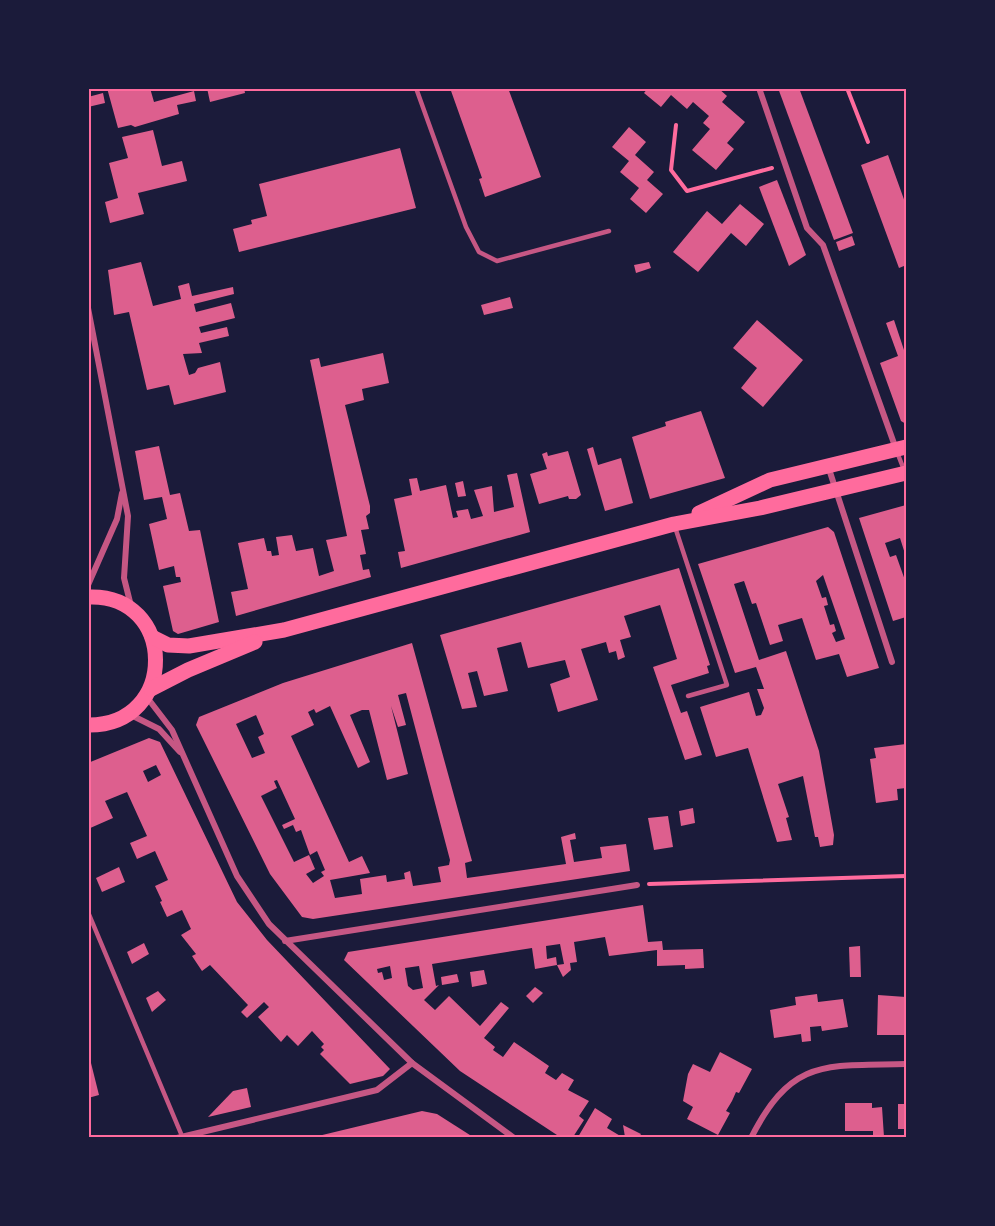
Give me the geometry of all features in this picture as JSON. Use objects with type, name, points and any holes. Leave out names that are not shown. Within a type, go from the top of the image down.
[{"type":"main road","points":[[674,524],[770,480],[901,448]]},
{"type":"main road","points":[[152,638],[168,645],[189,646],[284,630],[674,524],[760,508],[906,474]]},
{"type":"main road","points":[[88,597],[113,600],[134,612],[152,638],[156,670],[148,692]]},
{"type":"main road","points":[[89,725],[107,723],[129,714],[148,692],[188,670],[284,630]]},
{"type":"street","points":[[759,88],[807,228],[823,245],[901,448]]},
{"type":"street","points":[[88,308],[128,525],[124,578],[134,612]]},
{"type":"street","points":[[88,363],[97,363]]},
{"type":"street","points":[[828,466],[892,662]]},
{"type":"street","points":[[88,585],[117,519],[122,490]]},
{"type":"street","points":[[148,692],[172,730],[237,876],[258,910],[285,941],[412,1063],[514,1137]]},
{"type":"street","points":[[129,714],[159,729],[185,759]]},
{"type":"street","points":[[285,941],[637,885]]},
{"type":"street","points":[[179,1137],[378,1090],[412,1063]]},
{"type":"street","points":[[751,1137],[776,1096],[804,1074],[841,1066],[906,1064]]},
{"type":"lane","points":[[416,88],[466,226],[479,252],[496,261],[609,231]]},
{"type":"lane","points":[[901,448],[906,474]]},
{"type":"lane","points":[[674,524],[727,685],[688,696]]},
{"type":"lane","points":[[88,912],[179,1137]]},
{"type":"path","points":[[847,88],[868,142]]},
{"type":"path","points":[[676,125],[671,170],[687,191],[784,164]]},
{"type":"path","points":[[637,885],[906,876]]},
{"type":"building","points":[[107,88],[150,88],[154,102],[194,91],[196,101],[177,105],[179,114],[135,127],[131,125],[118,128]]},
{"type":"building","points":[[207,88],[244,88],[245,93],[210,102]]},
{"type":"building","points":[[450,88],[508,88],[541,177],[485,197],[479,179],[482,178]]},
{"type":"building","points":[[648,88],[718,88],[727,96],[722,102],[745,122],[727,143],[734,149],[716,170],[692,150],[710,129],[703,123],[709,116],[693,102],[687,109],[671,95],[661,107],[644,93]]},
{"type":"building","points":[[778,88],[799,88],[853,233],[834,240]]},
{"type":"building","points":[[103,93],[105,103],[88,107],[88,97]]},
{"type":"building","points":[[629,127],[646,142],[635,155],[654,172],[647,180],[663,194],[646,213],[630,199],[639,188],[620,172],[629,161],[612,147]]},
{"type":"building","points":[[153,130],[162,166],[182,161],[187,181],[138,193],[144,214],[110,223],[105,202],[118,198],[109,163],[128,158],[122,137]]},
{"type":"building","points":[[400,148],[416,208],[239,252],[233,229],[252,224],[251,220],[267,216],[259,184]]},
{"type":"building","points":[[888,155],[906,205],[906,272],[904,266],[899,268],[861,165]]},
{"type":"building","points":[[777,180],[806,255],[789,266],[759,187]]},
{"type":"building","points":[[740,204],[764,224],[746,246],[731,233],[698,272],[673,252],[707,211],[722,224]]},
{"type":"building","points":[[852,236],[855,245],[839,251],[836,242]]},
{"type":"building","points":[[141,262],[153,306],[181,299],[178,286],[189,283],[192,296],[233,287],[234,294],[194,304],[196,312],[231,303],[235,318],[199,327],[201,333],[227,327],[229,336],[199,343],[202,353],[183,354],[189,375],[195,373],[198,368],[220,362],[226,392],[174,405],[169,385],[147,390],[129,312],[114,315],[108,270]]},
{"type":"building","points":[[649,262],[651,268],[636,273],[634,265]]},
{"type":"building","points":[[510,297],[513,308],[484,315],[481,305]]},
{"type":"building","points":[[757,320],[803,360],[763,407],[741,388],[757,368],[733,348]]},
{"type":"building","points":[[894,320],[906,356],[906,424],[901,421],[880,363],[898,356],[886,323]]},
{"type":"building","points":[[383,353],[389,383],[362,389],[364,400],[345,405],[370,506],[370,513],[366,516],[369,529],[361,530],[366,554],[360,555],[363,570],[369,569],[371,577],[236,616],[231,592],[248,589],[238,543],[264,538],[267,551],[271,551],[272,556],[279,555],[276,537],[292,535],[296,551],[313,548],[319,576],[334,571],[326,540],[347,536],[310,360],[319,358],[321,367]]},
{"type":"building","points":[[701,411],[725,478],[650,499],[632,437],[666,426],[665,422]]},
{"type":"building","points":[[159,446],[170,495],[180,493],[189,531],[200,530],[219,622],[178,634],[173,631],[163,586],[181,582],[180,577],[176,577],[174,566],[159,570],[149,524],[167,519],[162,497],[144,500],[135,451]]},
{"type":"building","points":[[593,447],[598,465],[621,458],[633,503],[605,511],[587,449]]},
{"type":"building","points":[[568,451],[581,495],[576,499],[569,499],[568,496],[539,504],[530,474],[547,469],[542,454],[547,452],[548,456]]},
{"type":"building","points":[[517,473],[530,532],[401,568],[398,552],[405,551],[394,499],[412,495],[409,479],[417,478],[420,491],[446,485],[453,518],[458,517],[456,511],[468,509],[471,519],[483,516],[474,490],[492,486],[494,512],[514,507],[507,475]]},
{"type":"building","points":[[463,481],[466,496],[458,497],[455,483]]},
{"type":"building","points":[[906,505],[906,557],[900,538],[885,543],[890,557],[896,555],[906,583],[906,617],[893,621],[859,518]]},
{"type":"building","points":[[828,527],[834,532],[879,668],[847,677],[839,654],[816,660],[802,618],[778,625],[783,641],[770,645],[756,603],[752,604],[744,581],[734,584],[759,660],[786,651],[819,751],[834,835],[833,845],[820,847],[818,837],[815,837],[803,776],[778,784],[789,817],[786,818],[792,840],[777,842],[748,748],[716,757],[700,707],[749,692],[756,716],[761,715],[764,708],[757,689],[764,689],[756,667],[735,673],[698,564]],"holes":[[[823,575],[845,639],[836,642],[832,633],[836,631],[834,624],[830,625],[824,606],[828,605],[826,597],[822,598],[816,581]]]},
{"type":"building","points":[[679,568],[710,665],[707,666],[709,673],[671,685],[681,713],[687,711],[702,755],[685,760],[653,667],[677,659],[660,605],[624,616],[631,637],[620,640],[625,657],[618,660],[616,651],[609,653],[606,642],[581,649],[598,700],[558,712],[550,684],[570,677],[565,660],[528,668],[521,642],[497,648],[508,691],[484,696],[477,671],[468,673],[477,707],[462,709],[440,635]]},
{"type":"building","points":[[412,643],[472,861],[465,863],[467,878],[566,864],[561,837],[575,833],[576,839],[570,840],[574,862],[602,858],[600,847],[626,844],[630,871],[313,919],[302,917],[270,874],[196,725],[199,717],[283,683]],"holes":[[[406,693],[450,860],[449,865],[438,867],[441,882],[413,886],[410,871],[404,873],[405,879],[387,882],[386,875],[360,879],[362,894],[335,898],[330,880],[370,873],[362,856],[349,862],[291,736],[314,725],[308,712],[314,709],[316,713],[330,706],[358,768],[370,762],[350,715],[369,710],[387,780],[408,774],[391,706],[398,727],[406,725],[398,695]],[[256,715],[264,734],[258,737],[265,753],[252,758],[236,724]],[[277,780],[295,819],[282,825],[284,829],[293,825],[296,832],[301,830],[310,855],[317,851],[325,870],[321,872],[324,876],[313,883],[306,874],[315,869],[309,855],[294,862],[261,796],[277,788],[274,781]]]},
{"type":"building","points":[[149,738],[160,742],[237,902],[267,940],[390,1069],[383,1076],[350,1084],[320,1054],[324,1050],[321,1047],[324,1044],[312,1031],[298,1046],[287,1035],[281,1042],[258,1017],[269,1007],[264,1002],[247,1018],[241,1012],[248,1005],[210,965],[202,971],[192,956],[196,954],[181,935],[191,929],[182,910],[167,917],[160,902],[162,901],[155,886],[168,880],[155,851],[137,859],[130,843],[147,836],[127,792],[105,801],[113,818],[88,829],[88,763]],"holes":[[[156,765],[161,775],[148,782],[143,771]]]},
{"type":"building","points":[[906,744],[906,788],[897,789],[898,800],[876,803],[870,759],[876,758],[874,748]]},
{"type":"building","points":[[693,808],[695,823],[681,826],[679,811]]},
{"type":"building","points":[[668,816],[673,847],[654,850],[648,818]]},
{"type":"building","points":[[119,867],[125,882],[102,892],[96,878]]},
{"type":"building","points":[[643,905],[648,942],[662,941],[663,950],[703,949],[704,968],[685,969],[685,965],[657,966],[657,950],[609,956],[605,937],[574,942],[577,962],[570,963],[571,970],[563,977],[557,965],[535,969],[532,948],[432,964],[436,986],[439,985],[424,1000],[435,1010],[449,996],[480,1026],[501,1002],[509,1008],[484,1038],[495,1047],[493,1050],[503,1057],[514,1042],[549,1066],[545,1073],[556,1080],[562,1073],[574,1080],[568,1090],[589,1101],[579,1116],[584,1120],[573,1137],[560,1137],[460,1071],[344,960],[348,952]],"holes":[[[560,944],[564,964],[557,965],[556,957],[547,959],[546,946]],[[390,966],[392,978],[384,980],[382,972],[378,973],[377,969]],[[419,966],[423,988],[413,990],[408,986],[405,968]]]},
{"type":"building","points":[[144,943],[149,954],[132,964],[127,952]]},
{"type":"building","points":[[860,946],[861,977],[850,977],[849,947]]},
{"type":"building","points":[[484,970],[487,984],[472,987],[470,972]]},
{"type":"building","points":[[457,974],[459,982],[442,985],[441,977]]},
{"type":"building","points":[[535,987],[543,993],[533,1003],[526,996]]},
{"type":"building","points":[[158,991],[166,1000],[152,1012],[146,998]]},
{"type":"building","points":[[817,994],[818,1002],[843,999],[848,1027],[822,1031],[821,1026],[810,1027],[811,1041],[802,1042],[801,1034],[774,1038],[770,1010],[796,1005],[795,997]]},
{"type":"building","points":[[878,995],[906,997],[904,1035],[877,1035]]},
{"type":"building","points":[[88,1051],[99,1095],[88,1098]]},
{"type":"building","points":[[720,1052],[752,1069],[726,1111],[730,1113],[718,1135],[687,1119],[693,1107],[683,1101],[688,1074],[693,1064],[710,1072]]},
{"type":"building","points":[[247,1088],[251,1107],[208,1117],[233,1091]]},
{"type":"building","points":[[845,1103],[872,1103],[872,1108],[882,1107],[884,1137],[873,1137],[873,1131],[845,1131]]},
{"type":"building","points":[[898,1104],[906,1104],[906,1129],[898,1129]]},
{"type":"building","points":[[595,1108],[612,1119],[607,1128],[622,1137],[578,1137]]},
{"type":"building","points":[[422,1111],[437,1114],[473,1137],[314,1137]]},
{"type":"building","points":[[623,1125],[641,1134],[639,1137],[625,1137]]}]
